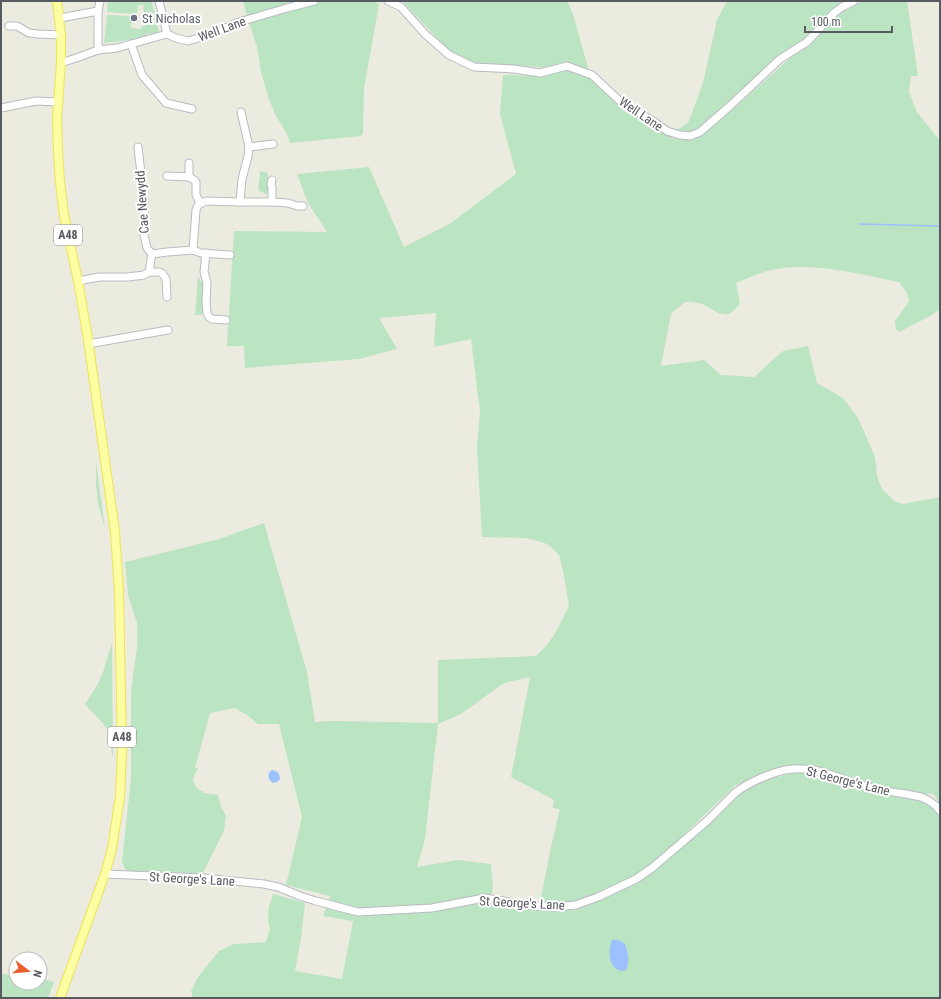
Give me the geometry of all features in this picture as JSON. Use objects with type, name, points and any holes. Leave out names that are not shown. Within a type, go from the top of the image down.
[{"type":"main road","name":"A48","points":[[57,1],[61,35],[61,63],[58,102],[58,154],[61,193],[78,281],[88,344],[117,551],[122,765],[118,816],[112,848],[105,874],[60,998]]},
{"type":"street","points":[[98,50],[98,11],[100,1]]},
{"type":"street","points":[[61,63],[98,50],[117,48],[167,34],[160,1]]},
{"type":"street","name":"Well Lane","points":[[167,34],[188,41],[209,35],[239,22],[314,1]]},
{"type":"street","name":"Well Lane","points":[[388,1],[401,7],[425,34],[449,55],[474,66],[514,69],[540,74],[567,66],[592,75],[622,103],[667,131],[690,136],[700,132],[780,59],[807,42],[834,13],[854,1]]},
{"type":"street","points":[[60,18],[98,11]]},
{"type":"street","points":[[9,26],[18,26],[29,33],[61,35]]},
{"type":"street","points":[[131,44],[142,75],[166,103],[192,110]]},
{"type":"street","points":[[1,108],[36,101],[58,102]]},
{"type":"street","points":[[240,202],[242,179],[249,147],[241,112]]},
{"type":"street","points":[[249,147],[273,144]]},
{"type":"street","name":"Cae Newydd","points":[[138,147],[144,200],[144,235],[147,248],[152,254]]},
{"type":"street","points":[[189,163],[189,176],[196,182],[196,193],[200,203]]},
{"type":"street","name":"Cae Newydd","points":[[167,176],[189,176]]},
{"type":"street","points":[[272,180],[272,202]]},
{"type":"street","points":[[193,250],[196,210],[200,203],[206,201],[272,202],[303,206]]},
{"type":"street","points":[[149,272],[152,254],[193,250],[206,253],[230,254]]},
{"type":"street","points":[[206,253],[204,272],[207,313],[212,319],[226,320]]},
{"type":"street","points":[[78,281],[99,277],[128,277],[144,275],[149,272],[159,272],[163,274],[166,279],[167,297]]},
{"type":"street","points":[[88,344],[168,330]]},
{"type":"street","name":"St George's Lane","points":[[105,874],[203,878],[264,884],[278,887],[316,901],[358,912],[432,908],[484,898],[535,906],[556,907],[576,905],[598,897],[636,879],[652,868],[707,821],[740,789],[752,782],[785,770],[811,769],[864,786],[920,797],[931,802],[940,811]]},
{"type":"green space","points":[[108,1],[149,1],[152,3],[159,33],[147,34],[144,38],[104,43],[107,15],[132,16],[131,28],[141,29],[142,26],[144,26],[145,20],[143,20],[144,5],[138,5],[137,13],[133,14],[107,12]]},
{"type":"green space","points":[[243,1],[301,1],[247,16]]},
{"type":"green space","points":[[323,1],[373,1],[379,4],[364,89],[363,133],[361,136],[290,143],[269,99],[261,72],[257,47],[249,22]]},
{"type":"green space","points":[[402,1],[567,1],[573,14],[589,71],[615,99],[621,109],[628,113],[633,112],[672,138],[682,140],[689,139],[702,133],[732,110],[789,59],[818,36],[834,17],[848,7],[864,1],[907,1],[918,76],[911,76],[909,92],[917,112],[940,141],[940,309],[932,315],[899,332],[896,329],[895,321],[909,301],[907,293],[899,282],[852,272],[819,268],[803,267],[771,270],[736,283],[740,303],[736,309],[727,314],[719,313],[699,303],[685,302],[671,314],[661,366],[704,360],[721,375],[754,377],[783,351],[808,346],[817,383],[843,398],[858,418],[875,457],[877,476],[882,489],[894,501],[903,504],[940,497],[940,806],[936,797],[930,793],[922,795],[871,784],[821,767],[798,765],[736,785],[659,858],[638,875],[598,894],[574,903],[574,911],[639,881],[673,856],[731,800],[761,781],[801,772],[819,773],[931,805],[940,818],[940,998],[193,998],[191,991],[198,977],[219,951],[234,944],[266,942],[270,929],[268,919],[269,907],[273,894],[305,903],[295,971],[342,979],[353,921],[323,916],[330,896],[286,885],[302,817],[279,724],[258,724],[235,708],[210,713],[195,768],[198,769],[193,780],[196,787],[204,793],[218,795],[221,807],[226,816],[224,831],[203,873],[130,872],[125,869],[122,861],[131,779],[131,691],[137,647],[137,623],[128,595],[125,562],[219,539],[264,523],[307,672],[315,722],[438,723],[438,660],[536,656],[547,645],[556,632],[569,606],[560,557],[555,550],[547,544],[525,538],[482,537],[477,447],[480,412],[471,339],[434,347],[436,313],[379,318],[397,349],[359,359],[245,368],[244,346],[227,346],[234,231],[327,232],[308,203],[297,174],[369,167],[404,247],[451,223],[516,174],[500,114],[503,75],[545,76],[540,67],[476,63],[449,51]],"holes":[[[530,677],[511,777],[554,800],[553,808],[560,809],[540,903],[491,896],[493,889],[491,864],[458,860],[417,867],[425,839],[438,724],[461,714],[504,683]]]},
{"type":"green space","points":[[727,1],[850,1],[836,7],[805,41],[764,71],[735,95],[701,129],[685,134],[675,130],[682,127],[689,121],[703,83],[717,20]]},
{"type":"green space","points":[[260,171],[268,173],[268,193],[266,194],[259,191],[258,186]]},
{"type":"green space","points":[[198,277],[203,284],[204,310],[201,315],[195,315]]},
{"type":"green space","points":[[96,462],[105,528],[98,503]]},
{"type":"green space","points":[[112,643],[113,758],[109,733],[106,727],[85,704],[98,684]]},
{"type":"green space","points":[[1,974],[8,974],[8,991],[48,991],[48,980],[54,982],[48,998],[1,998]]},
{"type":"water","points":[[272,770],[278,773],[280,779],[273,783],[268,776]]},
{"type":"water","points":[[612,940],[619,940],[625,944],[628,954],[628,964],[625,971],[616,968],[613,965],[610,955],[610,945]]},
{"type":"waterway","points":[[859,224],[940,226]]},
{"type":"place","name":"St Nicholas","points":[[134,18]]}]
